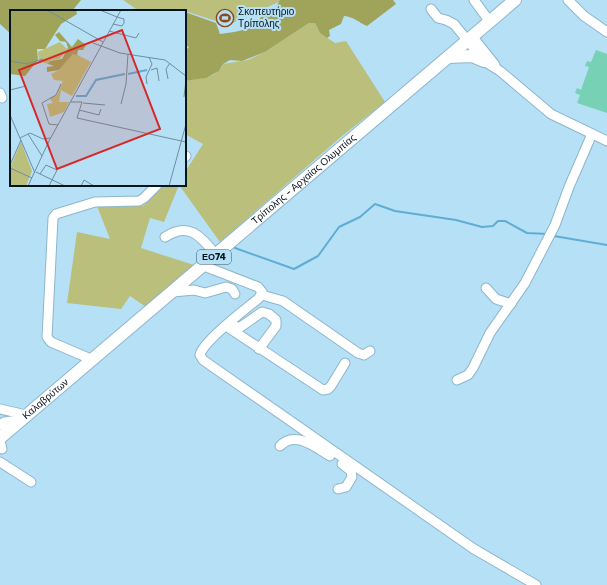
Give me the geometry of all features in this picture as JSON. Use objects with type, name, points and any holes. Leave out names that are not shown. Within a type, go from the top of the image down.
[{"type":"main road","name":"Τρίπολης - Αρχαίας Ολυμπίας","points":[[92,360],[515,0]]},
{"type":"main road","points":[[448,57],[472,56],[484,61]]},
{"type":"main road","name":"Καλαβρύτων","points":[[0,443],[23,418],[92,360]]},
{"type":"street","points":[[474,0],[490,22]]},
{"type":"street","points":[[568,0],[584,16],[607,32]]},
{"type":"street","points":[[431,9],[438,18],[454,24],[500,71],[551,114],[607,141]]},
{"type":"street","points":[[469,39],[484,61],[500,71]]},
{"type":"street","points":[[457,380],[468,375],[473,368],[490,332],[525,283],[555,225],[569,187],[592,134]]},
{"type":"street","points":[[92,360],[52,342],[47,337],[53,218],[56,214],[95,202],[139,201],[144,198],[155,186]]},
{"type":"street","points":[[165,237],[178,231],[196,233],[216,255]]},
{"type":"street","points":[[204,266],[258,286],[262,290],[262,295]]},
{"type":"street","points":[[173,292],[194,290],[205,293],[226,287],[232,289],[236,294]]},
{"type":"street","points":[[486,288],[496,298],[511,304]]},
{"type":"street","points":[[262,295],[227,325],[202,350],[201,358],[343,462],[474,549],[536,585]]},
{"type":"street","points":[[262,295],[283,301],[358,353],[364,355],[370,351]]},
{"type":"street","points":[[227,325],[239,328],[262,312],[272,316],[276,320],[276,326],[260,349]]},
{"type":"street","points":[[227,325],[260,349],[323,390],[328,389],[331,386],[345,363]]},
{"type":"street","points":[[0,409],[23,418]]},
{"type":"street","points":[[0,425],[4,422],[23,418]]},
{"type":"street","points":[[280,446],[287,441],[301,440],[343,462],[351,471],[352,477],[346,487],[338,489]]},
{"type":"street","points":[[0,462],[31,482]]},
{"type":"green space","points":[[0,0],[81,0],[73,10],[10,10],[10,33],[0,24]]},
{"type":"green space","name":"Σκοπευτήριο Τρίπολης","points":[[123,0],[283,0],[228,25],[186,11],[186,10],[138,10]]},
{"type":"green space","points":[[280,0],[393,0],[396,4],[367,26],[344,16],[341,24],[329,30],[330,36],[327,38],[320,33],[315,23],[309,23],[265,52],[242,61],[230,60],[223,64],[219,71],[206,78],[186,81],[186,50],[189,47],[186,46],[186,12],[216,23],[220,34],[246,29],[256,23],[265,11],[274,10]]},
{"type":"green space","points":[[309,23],[315,23],[320,33],[335,43],[346,41],[385,102],[342,136],[220,242],[180,186],[186,186],[186,170],[203,144],[186,135],[186,81],[212,75],[221,69],[223,64],[248,60],[265,52]]},
{"type":"green space","points":[[160,186],[179,186],[164,222],[150,218],[141,248],[194,265],[146,307],[130,296],[121,309],[67,303],[77,232],[110,239],[97,206],[143,206]]},
{"type":"building","points":[[596,50],[607,54],[607,113],[577,103],[580,95],[575,93],[577,88],[581,90],[589,67],[585,66],[587,61],[591,62]]},
{"type":"waterway","points":[[235,248],[294,269],[318,256],[339,227],[360,217],[375,204],[395,211],[456,220],[482,227],[493,226],[498,221],[505,221],[527,233],[548,234]]},
{"type":"waterway","points":[[554,236],[607,245]]},
{"type":"place","name":"Σκοπευτήριο Τρίπολης","points":[[225,18]]}]
